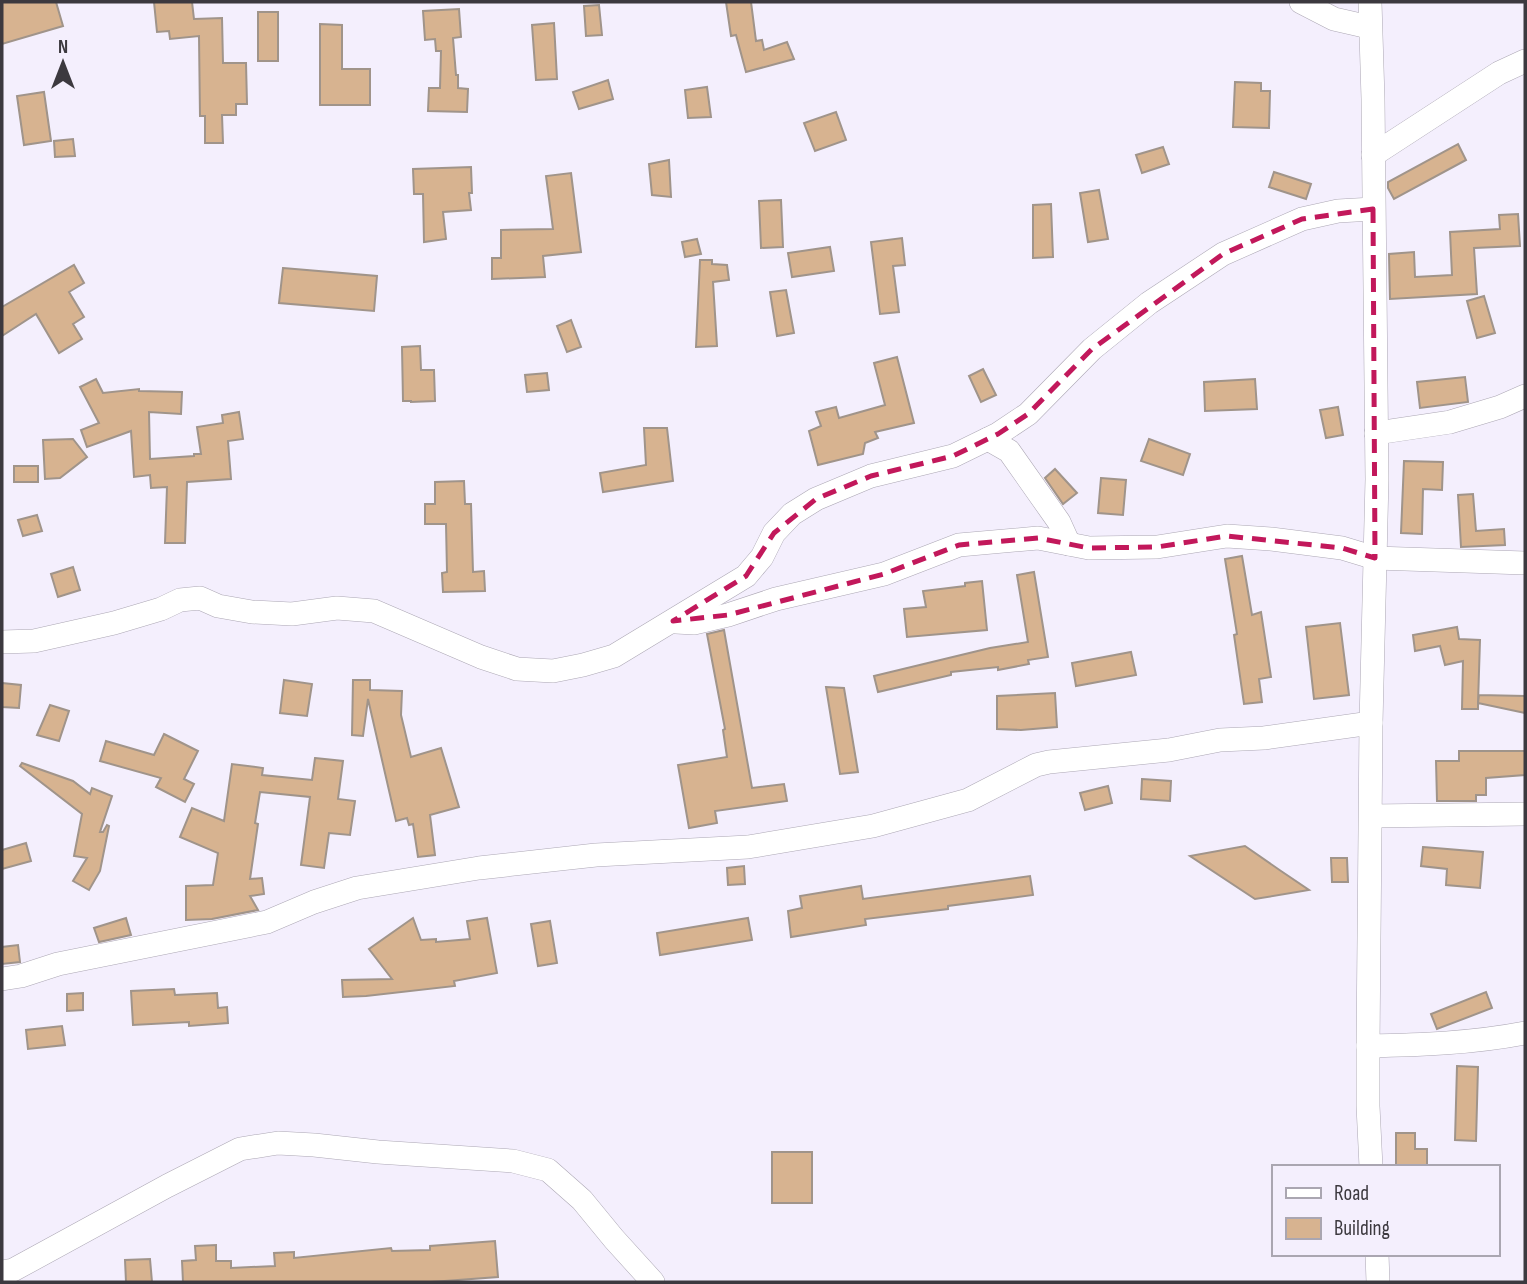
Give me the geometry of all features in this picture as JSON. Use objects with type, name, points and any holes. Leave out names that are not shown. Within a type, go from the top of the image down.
[{"type":"street","points":[[1301,2],[1334,19],[1369,27]]},
{"type":"street","points":[[1370,2],[1376,433],[1368,1046],[1371,1165]]},
{"type":"street","points":[[1373,155],[1499,73],[1525,61]]},
{"type":"street","points":[[2,642],[34,641],[88,629],[161,609],[180,600],[200,598],[218,606],[251,612],[292,614],[337,608],[374,611],[481,657],[517,669],[553,671],[583,666],[614,656],[746,576],[762,557],[774,533],[792,514],[816,499],[871,476],[953,456],[998,434],[1028,414],[1091,349],[1149,303],[1223,254],[1302,219],[1338,211],[1373,209]]},
{"type":"street","points":[[1376,433],[1450,422],[1500,407],[1525,396]]},
{"type":"street","points":[[988,439],[1009,451],[1059,522],[1069,544]]},
{"type":"street","points":[[673,621],[694,623],[776,599],[884,574],[959,545],[1038,538],[1089,548],[1157,547],[1227,537],[1271,539],[1342,548],[1375,558],[1525,564]]},
{"type":"street","points":[[2,979],[58,964],[267,922],[357,888],[479,867],[596,855],[748,847],[873,826],[968,800],[1036,765],[1049,762],[1169,750],[1220,740],[1264,738],[1371,723]]},
{"type":"street","points":[[1371,816],[1525,814]]},
{"type":"street","points":[[1368,1046],[1430,1045],[1525,1033]]},
{"type":"street","points":[[2,1272],[13,1270],[240,1149],[278,1143],[513,1161],[548,1170],[582,1200],[653,1282]]},
{"type":"street","points":[[1377,1256],[1378,1282]]},
{"type":"highlighted area","points":[[1373,209],[1375,558],[1342,548],[1227,536],[1157,547],[1089,548],[1038,538],[959,545],[884,574],[728,615],[673,621],[746,576],[774,533],[816,499],[871,476],[953,456],[998,434],[1028,414],[1092,349],[1223,254],[1302,219]]},
{"type":"building","points":[[2,2],[56,2],[63,26],[2,44]]},
{"type":"building","points":[[154,2],[192,2],[194,19],[222,18],[223,63],[246,63],[247,104],[236,104],[236,115],[222,115],[223,143],[205,143],[205,116],[200,116],[199,36],[170,39],[169,31],[157,32]]},
{"type":"building","points":[[726,2],[751,2],[756,41],[762,40],[764,50],[787,42],[794,59],[746,72],[736,35],[731,36]]},
{"type":"building","points":[[599,5],[602,35],[586,36],[584,6]]},
{"type":"building","points":[[459,9],[461,37],[453,38],[458,88],[468,89],[467,112],[428,111],[429,88],[440,88],[441,51],[436,51],[435,39],[425,40],[423,11]]},
{"type":"building","points":[[258,12],[278,12],[278,61],[258,61]]},
{"type":"building","points":[[554,23],[557,79],[536,80],[532,25]]},
{"type":"building","points":[[320,24],[342,25],[342,69],[370,69],[370,105],[320,105]]},
{"type":"building","points":[[608,80],[613,99],[579,109],[573,92]]},
{"type":"building","points":[[1235,82],[1261,83],[1261,91],[1270,91],[1269,128],[1233,127]]},
{"type":"building","points":[[707,87],[711,117],[688,118],[685,90]]},
{"type":"building","points":[[44,92],[51,141],[24,145],[17,96]]},
{"type":"building","points":[[836,112],[846,140],[815,151],[804,123]]},
{"type":"building","points":[[73,139],[75,156],[55,157],[54,141]]},
{"type":"building","points":[[1458,144],[1466,160],[1394,199],[1388,182]]},
{"type":"building","points":[[1163,147],[1169,164],[1142,173],[1136,155]]},
{"type":"building","points":[[669,160],[671,197],[652,195],[649,164]]},
{"type":"building","points":[[471,167],[471,210],[443,212],[446,239],[424,242],[423,194],[414,194],[413,169]]},
{"type":"building","points":[[1274,172],[1311,184],[1306,199],[1269,187]]},
{"type":"building","points":[[571,173],[581,252],[543,256],[545,277],[492,279],[492,258],[501,258],[501,230],[553,229],[546,176]]},
{"type":"building","points":[[1099,190],[1108,239],[1088,242],[1080,193]]},
{"type":"building","points":[[781,200],[783,247],[761,248],[759,201]]},
{"type":"building","points":[[1051,204],[1053,257],[1033,258],[1033,205]]},
{"type":"building","points":[[1518,214],[1520,246],[1474,248],[1477,294],[1390,299],[1389,254],[1414,252],[1415,277],[1452,275],[1450,232],[1500,229],[1499,215]]},
{"type":"building","points":[[902,238],[905,265],[893,266],[899,312],[880,314],[871,242]]},
{"type":"building","points":[[697,239],[701,254],[685,257],[682,242]]},
{"type":"building","points":[[830,247],[834,271],[792,277],[788,253]]},
{"type":"building","points":[[700,260],[712,260],[712,264],[727,265],[729,280],[713,282],[717,346],[696,347]]},
{"type":"building","points":[[74,265],[84,283],[69,292],[84,317],[73,324],[82,339],[59,353],[36,314],[2,336],[2,307]]},
{"type":"building","points":[[283,268],[377,276],[374,311],[279,303]]},
{"type":"building","points":[[786,290],[794,333],[777,336],[770,292]]},
{"type":"building","points":[[1484,296],[1495,333],[1477,338],[1467,301]]},
{"type":"building","points":[[571,320],[581,347],[567,352],[557,326]]},
{"type":"building","points":[[420,346],[421,370],[434,370],[435,401],[403,401],[402,347]]},
{"type":"building","points":[[897,357],[914,423],[875,432],[878,438],[865,443],[863,454],[818,465],[809,431],[821,426],[816,412],[836,407],[839,418],[885,405],[874,363]]},
{"type":"building","points":[[983,369],[996,395],[981,402],[969,376]]},
{"type":"building","points":[[547,373],[549,390],[527,392],[525,375]]},
{"type":"building","points":[[1465,377],[1468,402],[1420,408],[1417,382]]},
{"type":"building","points":[[96,379],[103,393],[139,389],[182,392],[181,414],[149,412],[150,459],[201,454],[197,427],[223,423],[222,415],[239,412],[243,439],[228,441],[231,479],[187,482],[185,543],[165,543],[167,487],[151,488],[150,475],[134,477],[131,431],[87,447],[81,430],[99,423],[80,387]]},
{"type":"building","points":[[1255,379],[1257,409],[1205,411],[1204,382]]},
{"type":"building","points":[[1338,407],[1343,435],[1326,438],[1320,410]]},
{"type":"building","points":[[644,428],[667,428],[673,481],[603,492],[600,473],[646,465]]},
{"type":"building","points":[[73,439],[87,457],[60,478],[45,479],[43,440]]},
{"type":"building","points":[[1149,439],[1190,454],[1183,475],[1141,461]]},
{"type":"building","points":[[1404,461],[1443,462],[1442,490],[1423,489],[1422,534],[1401,533]]},
{"type":"building","points":[[14,466],[38,466],[38,482],[14,482]]},
{"type":"building","points":[[1055,469],[1077,493],[1063,504],[1045,478]]},
{"type":"building","points":[[1101,478],[1126,480],[1123,515],[1098,513]]},
{"type":"building","points":[[464,481],[465,504],[471,504],[473,572],[484,571],[485,591],[443,592],[442,573],[447,572],[446,524],[425,524],[425,504],[435,504],[435,482]]},
{"type":"building","points":[[1473,494],[1476,531],[1504,529],[1505,545],[1461,547],[1458,495]]},
{"type":"building","points":[[37,515],[42,531],[23,536],[18,520]]},
{"type":"building","points":[[1242,556],[1252,615],[1261,612],[1271,677],[1259,679],[1262,702],[1244,704],[1234,635],[1237,634],[1225,559]]},
{"type":"building","points":[[73,567],[80,590],[58,597],[51,574]]},
{"type":"building","points":[[1034,572],[1048,657],[1028,660],[1029,664],[998,670],[998,667],[951,672],[951,675],[878,692],[874,676],[990,648],[1028,642],[1017,575]]},
{"type":"building","points":[[982,581],[987,630],[907,637],[904,609],[926,607],[923,591]]},
{"type":"building","points":[[1340,623],[1349,695],[1314,699],[1306,627]]},
{"type":"building","points":[[1457,627],[1459,639],[1480,640],[1478,709],[1462,709],[1463,661],[1445,665],[1440,646],[1415,651],[1413,635]]},
{"type":"building","points":[[724,630],[752,788],[784,784],[787,801],[715,811],[717,823],[689,828],[678,765],[727,757],[725,729],[707,634]]},
{"type":"building","points":[[1131,652],[1136,675],[1076,686],[1072,663]]},
{"type":"building","points":[[284,680],[312,684],[307,716],[280,713]]},
{"type":"building","points":[[353,680],[370,680],[370,690],[402,691],[401,715],[411,757],[441,748],[459,807],[430,815],[435,855],[418,857],[413,824],[409,825],[407,818],[396,821],[368,699],[363,736],[352,735]]},
{"type":"building","points":[[2,683],[21,685],[19,708],[2,707]]},
{"type":"building","points":[[826,687],[844,688],[858,772],[840,774]]},
{"type":"building","points":[[1055,693],[1057,727],[997,729],[997,696]]},
{"type":"building","points":[[1479,695],[1525,696],[1525,713],[1478,703]]},
{"type":"building","points":[[50,705],[69,711],[59,741],[37,735]]},
{"type":"building","points":[[164,734],[198,751],[184,779],[194,784],[185,802],[156,787],[161,778],[100,761],[106,741],[154,755]]},
{"type":"building","points":[[1459,751],[1525,751],[1525,775],[1486,778],[1486,795],[1476,795],[1476,801],[1437,801],[1436,761],[1459,761]]},
{"type":"building","points":[[315,758],[343,761],[338,799],[355,801],[350,835],[329,833],[324,868],[301,865],[310,797],[260,792],[250,879],[262,878],[264,894],[250,896],[258,910],[212,919],[186,920],[186,886],[213,885],[218,853],[180,837],[192,808],[224,821],[232,764],[263,768],[262,775],[312,780]]},
{"type":"building","points":[[22,763],[73,781],[90,794],[92,788],[112,796],[100,832],[109,826],[100,871],[89,890],[73,881],[87,858],[74,856],[82,814],[20,766]]},
{"type":"building","points":[[1142,779],[1171,781],[1170,801],[1141,799]]},
{"type":"building","points":[[1108,786],[1112,803],[1085,810],[1080,793]]},
{"type":"building","points":[[26,843],[31,861],[2,869],[2,850]]},
{"type":"building","points":[[1245,846],[1309,890],[1255,899],[1190,856]]},
{"type":"building","points":[[1423,847],[1483,852],[1480,888],[1446,885],[1447,869],[1421,866]]},
{"type":"building","points":[[1331,858],[1347,858],[1348,882],[1332,882]]},
{"type":"building","points":[[744,866],[745,884],[728,885],[727,868]]},
{"type":"building","points":[[1030,876],[1033,895],[865,919],[866,925],[791,937],[788,911],[802,908],[800,896],[861,886],[863,899]]},
{"type":"building","points":[[126,918],[131,935],[99,942],[94,928]]},
{"type":"building","points":[[413,918],[421,940],[436,939],[436,942],[470,939],[467,921],[487,918],[497,973],[454,981],[455,986],[343,997],[342,980],[392,979],[369,949]]},
{"type":"building","points":[[748,918],[752,940],[660,955],[657,933]]},
{"type":"building","points":[[550,921],[557,963],[538,966],[531,924]]},
{"type":"building","points":[[18,945],[20,962],[2,964],[2,947]]},
{"type":"building","points":[[174,989],[175,995],[217,993],[218,1008],[227,1007],[228,1023],[189,1026],[189,1022],[133,1025],[131,991]]},
{"type":"building","points":[[1486,992],[1492,1008],[1437,1029],[1431,1014]]},
{"type":"building","points":[[83,993],[83,1010],[67,1011],[67,994]]},
{"type":"building","points":[[62,1026],[65,1045],[28,1049],[26,1030]]},
{"type":"building","points":[[1457,1066],[1478,1067],[1476,1141],[1455,1140]]},
{"type":"building","points":[[1396,1133],[1415,1133],[1415,1149],[1427,1149],[1427,1165],[1396,1165]]},
{"type":"building","points":[[772,1152],[812,1152],[812,1203],[772,1203]]},
{"type":"building","points":[[495,1241],[498,1277],[431,1282],[183,1282],[182,1261],[196,1260],[195,1246],[216,1245],[216,1261],[231,1261],[231,1268],[275,1266],[274,1253],[294,1252],[294,1258],[391,1248],[392,1251],[430,1250],[430,1246]]},
{"type":"building","points":[[150,1259],[152,1282],[126,1282],[125,1260]]}]
